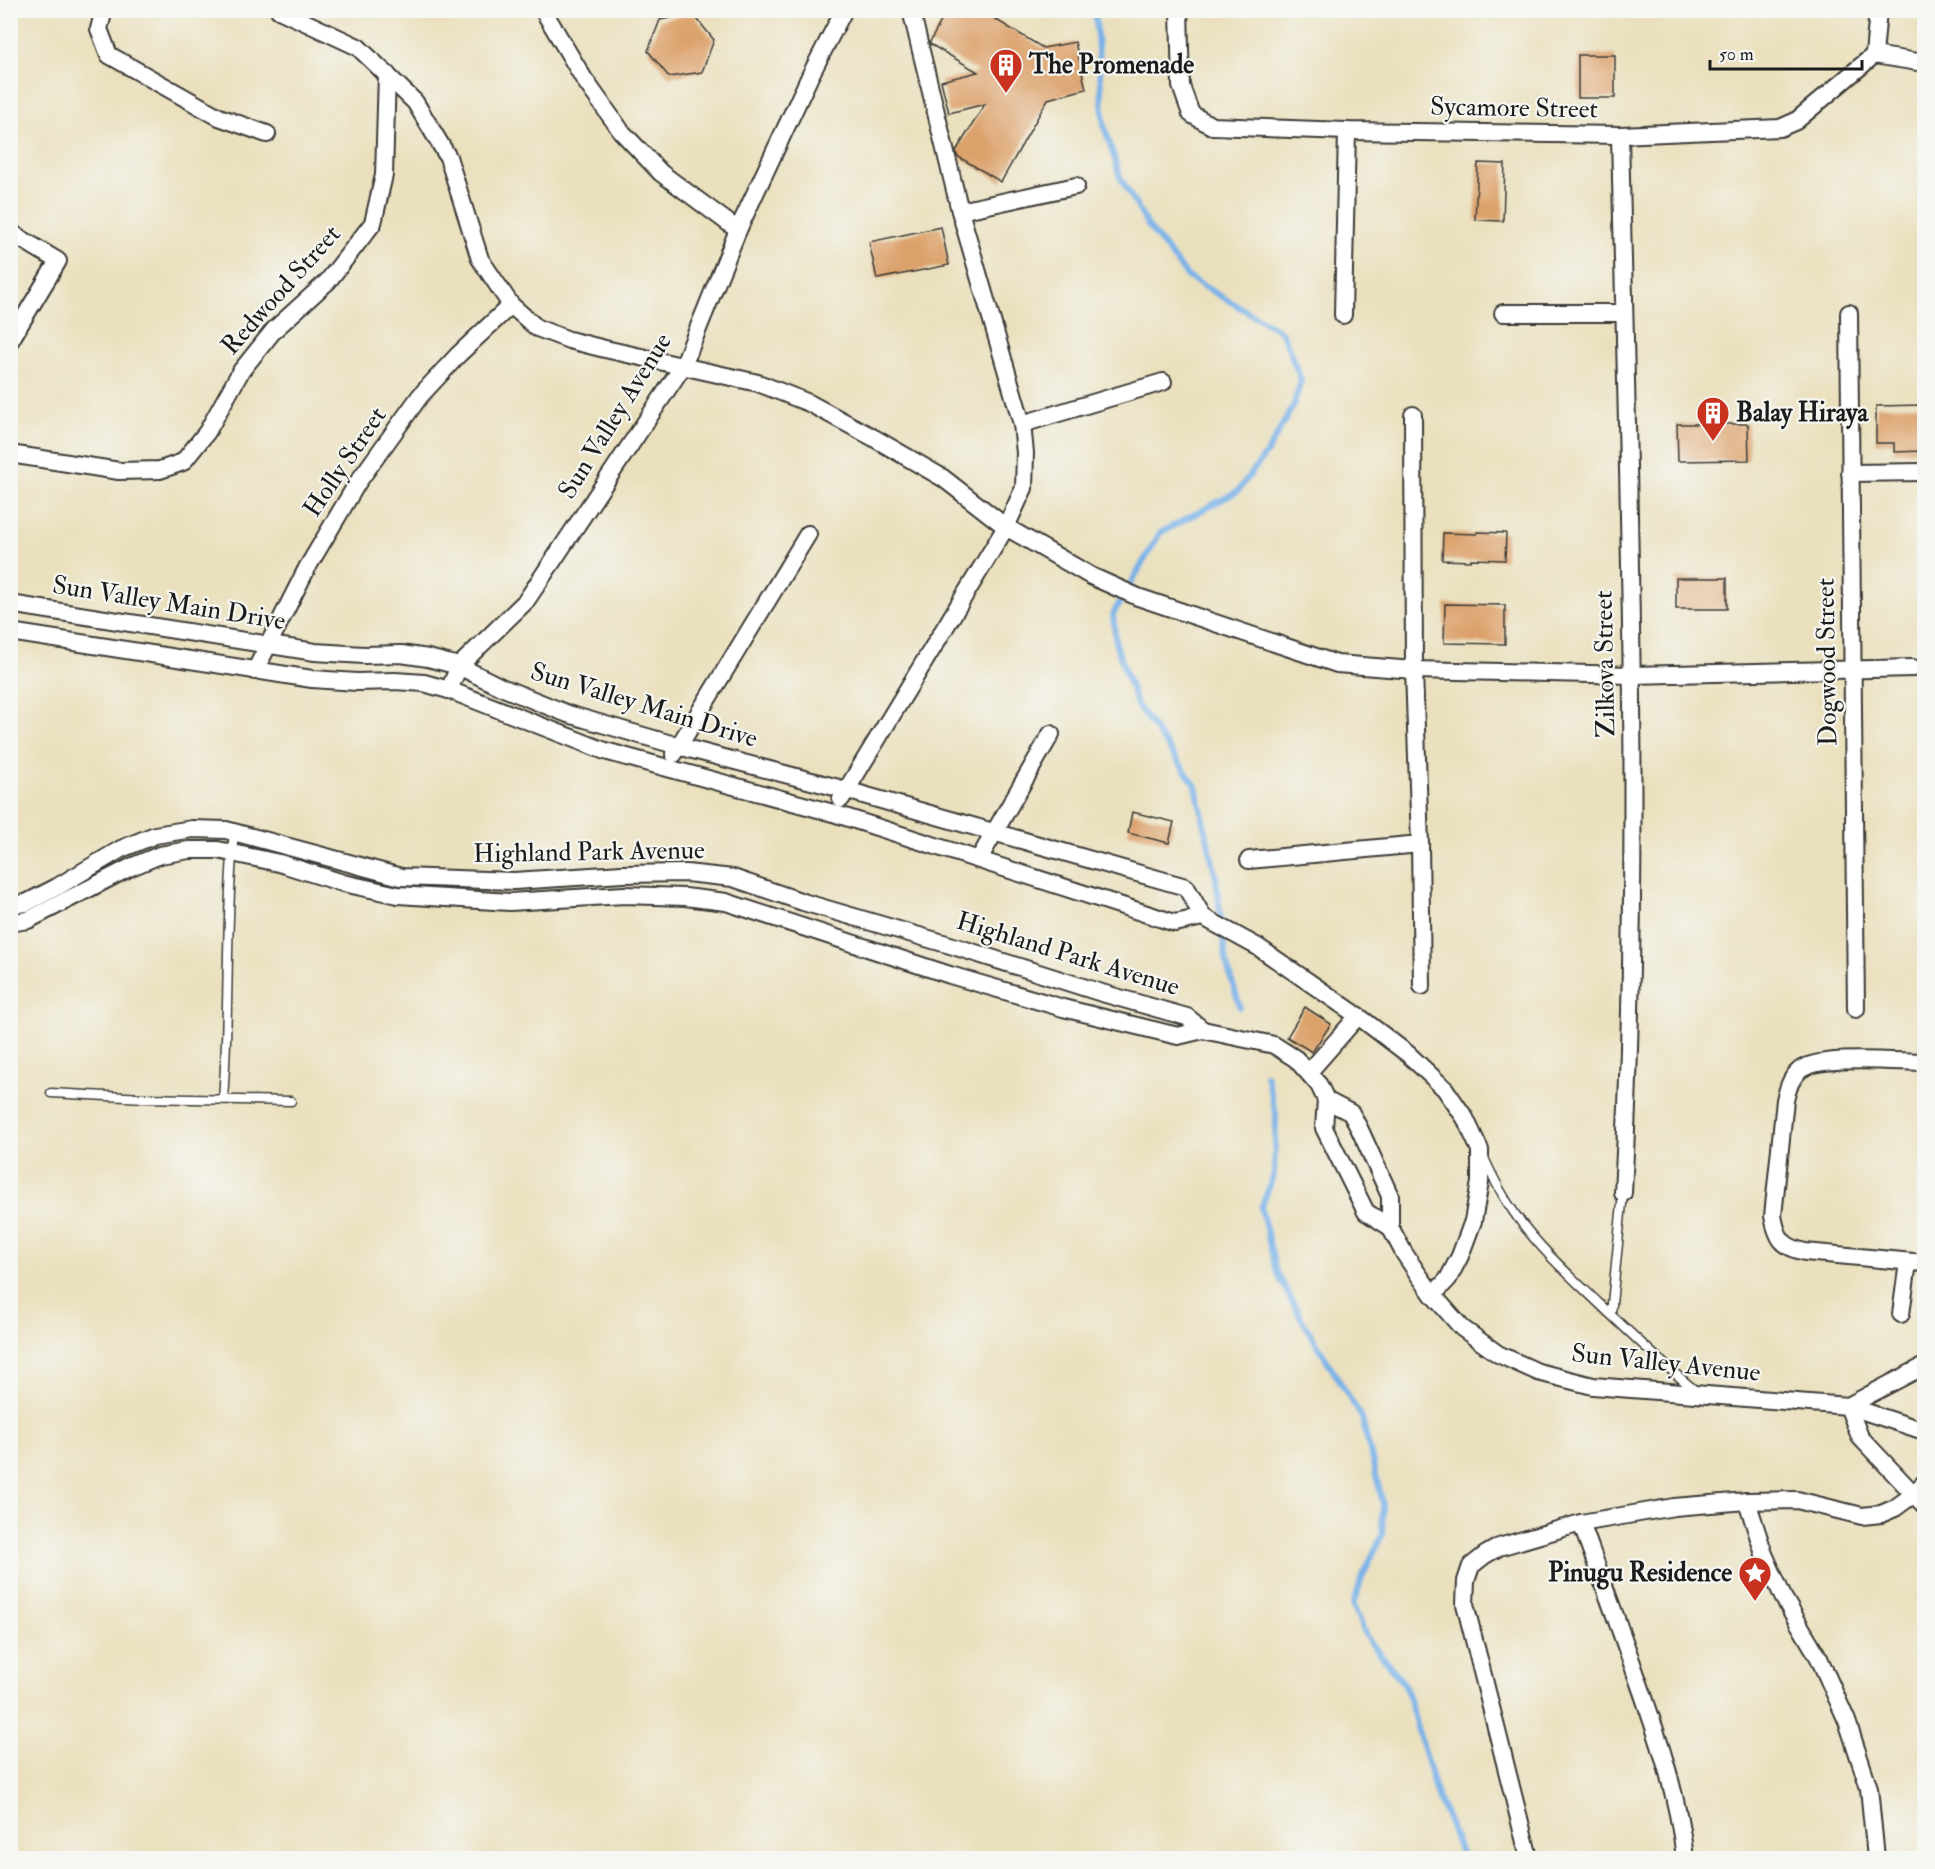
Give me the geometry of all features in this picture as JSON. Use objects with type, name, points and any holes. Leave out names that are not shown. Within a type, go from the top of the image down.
[{"type":"street","points":[[104,10],[99,29],[109,55],[219,117],[267,134]]},
{"type":"street","points":[[279,10],[358,47],[415,102],[448,157],[480,259],[511,305],[537,328],[569,340],[758,383],[809,404],[943,478],[1006,527],[1091,576],[1138,597],[1337,664],[1414,670],[1632,675],[1913,668]]},
{"type":"street","points":[[543,10],[584,79],[621,131],[661,173],[738,230]]},
{"type":"street","name":"Sun Valley Avenue","points":[[449,690],[459,666],[526,601],[682,366],[738,230],[810,76],[844,10]]},
{"type":"street","points":[[833,813],[1006,527],[1024,488],[1025,453],[1022,424],[960,211],[911,10]]},
{"type":"street","name":"Sycamore Street","points":[[1179,10],[1181,86],[1191,114],[1212,126],[1347,131],[1620,135],[1780,128],[1796,121],[1874,55]]},
{"type":"street","points":[[1878,10],[1874,55],[1924,63]]},
{"type":"street","name":"Redwood Street","points":[[10,454],[120,471],[160,470],[183,462],[207,432],[241,371],[274,330],[328,281],[373,223],[384,175],[387,74]]},
{"type":"street","points":[[1343,315],[1347,131]]},
{"type":"street","name":"Zilkova Street","points":[[1620,135],[1632,675],[1629,1088],[1623,1193]]},
{"type":"street","points":[[960,211],[1076,186]]},
{"type":"street","points":[[10,232],[58,261],[10,341]]},
{"type":"street","name":"Holly Street","points":[[255,671],[308,568],[358,482],[420,396],[458,355],[511,305]]},
{"type":"street","points":[[1503,313],[1624,313]]},
{"type":"street","name":"Dogwood Street","points":[[1849,313],[1856,1010]]},
{"type":"street","points":[[1022,424],[1163,382]]},
{"type":"street","points":[[1413,415],[1414,670],[1422,986]]},
{"type":"street","points":[[1850,473],[1924,472]]},
{"type":"street","points":[[668,767],[678,746],[808,534]]},
{"type":"street","name":"Sun Valley Main Drive","points":[[10,604],[315,652],[364,655],[402,654],[459,666],[501,687],[568,714],[1186,887],[1208,920],[1175,923],[833,813],[604,751],[449,690],[424,683],[312,679],[10,632]]},
{"type":"street","points":[[979,859],[1051,734]]},
{"type":"street","name":"Highland Park Avenue","points":[[10,905],[26,903],[121,849],[155,835],[192,830],[234,832],[401,877],[514,881],[622,873],[686,873],[733,878],[803,902],[1187,1017],[1203,1030]]},
{"type":"street","points":[[1250,860],[1420,844]]},
{"type":"street","name":"Highland Park Avenue","points":[[10,923],[28,920],[131,867],[160,855],[189,850],[218,850],[279,863],[343,883],[398,895],[510,902],[624,895],[685,897],[726,902],[950,975],[1063,1008],[1178,1036],[1203,1030],[1274,1044],[1296,1059],[1319,1085],[1326,1100],[1324,1128],[1366,1212],[1390,1227]]},
{"type":"street","points":[[1208,920],[1258,946],[1408,1054],[1445,1089],[1465,1118],[1480,1150],[1480,1182],[1473,1221],[1461,1256],[1448,1279],[1433,1295]]},
{"type":"street","points":[[1309,1072],[1358,1016]]},
{"type":"street","points":[[1901,1314],[1916,1262],[1792,1249],[1782,1242],[1773,1216],[1785,1100],[1789,1083],[1799,1070],[1814,1063],[1831,1061],[1924,1062]]},
{"type":"street","name":"Highland Park Avenue","points":[[1326,1100],[1351,1113],[1390,1196],[1390,1227],[1404,1253],[1433,1295]]},
{"type":"street","points":[[1349,1177],[1376,1164]]},
{"type":"street","name":"Sun Valley Avenue","points":[[1433,1295],[1462,1328],[1498,1354],[1538,1372],[1593,1386],[1848,1406],[1924,1431]]},
{"type":"street","points":[[1529,1858],[1465,1604],[1466,1581],[1471,1566],[1499,1547],[1581,1523],[1674,1507],[1747,1501],[1797,1500],[1862,1516],[1888,1511],[1921,1494],[1860,1437],[1848,1406],[1924,1366]]},
{"type":"street","points":[[1747,1501],[1764,1554],[1783,1597],[1819,1658],[1847,1721],[1869,1788],[1876,1858]]},
{"type":"street","points":[[1581,1523],[1648,1708],[1668,1772],[1682,1832],[1685,1858]]},
{"type":"lane","points":[[223,1099],[226,975],[234,832]]},
{"type":"lane","points":[[51,1093],[291,1101]]},
{"type":"lane","points":[[1480,1150],[1499,1189],[1540,1245],[1664,1365],[1701,1395]]},
{"type":"lane","points":[[1611,1314],[1623,1193]]},
{"type":"building","name":"The Promenade","points":[[947,10],[980,10],[1043,48],[1075,42],[1086,89],[1048,99],[1001,182],[957,156],[956,151],[985,104],[949,113],[941,81],[978,72],[930,44]]},
{"type":"building","points":[[693,14],[714,40],[702,72],[669,77],[648,51],[660,20]]},
{"type":"building","points":[[1578,55],[1615,55],[1615,98],[1578,98]]},
{"type":"building","points":[[1478,163],[1505,164],[1503,221],[1475,220]]},
{"type":"building","points":[[941,227],[949,265],[877,279],[869,242]]},
{"type":"building","points":[[1924,405],[1924,451],[1894,452],[1894,443],[1876,443],[1876,406]]},
{"type":"building","name":"Balay Hiraya","points":[[1677,424],[1748,424],[1749,460],[1678,461]]},
{"type":"building","points":[[1477,532],[1506,533],[1505,560],[1442,560],[1443,533],[1477,534]]},
{"type":"building","points":[[1676,578],[1727,578],[1727,609],[1676,609]]},
{"type":"building","points":[[1445,604],[1505,605],[1505,644],[1444,643]]},
{"type":"building","points":[[1132,812],[1174,822],[1169,843],[1128,833]]},
{"type":"building","points":[[1305,1007],[1331,1024],[1312,1052],[1287,1037]]},
{"type":"waterway","points":[[1095,10],[1104,125],[1120,177],[1148,226],[1188,277],[1282,332],[1301,380],[1294,404],[1268,451],[1238,491],[1160,533],[1113,614],[1116,645],[1137,705],[1196,786],[1216,878],[1226,962],[1240,1007]]},
{"type":"waterway","points":[[1266,1075],[1276,1114],[1274,1174],[1261,1208],[1276,1271],[1301,1318],[1362,1418],[1383,1504],[1382,1535],[1363,1575],[1353,1605],[1367,1638],[1405,1685],[1435,1790],[1463,1858]]},
{"type":"place","name":"The Promenade","points":[[1006,94]]},
{"type":"place","name":"Balay Hiraya","points":[[1713,442]]},
{"type":"place","name":"Pinugu Residence","points":[[1755,1602]]}]
